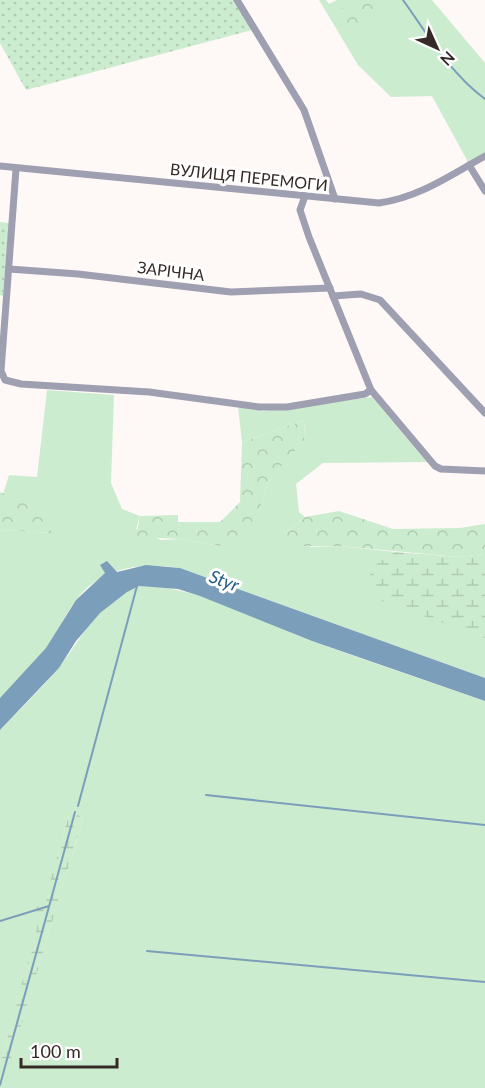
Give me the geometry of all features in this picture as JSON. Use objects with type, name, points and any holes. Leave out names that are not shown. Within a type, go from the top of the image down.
[{"type":"street","points":[[237,0],[304,110],[335,199]]},
{"type":"street","name":"ВУЛИЦЯ ПЕРЕМОГИ","points":[[0,166],[365,202],[392,201],[431,186],[485,156]]},
{"type":"street","points":[[469,165],[485,191]]},
{"type":"street","points":[[16,169],[2,333],[1,371],[9,382],[149,392],[259,406],[287,407],[365,394],[371,390]]},
{"type":"street","points":[[305,196],[300,210],[371,390],[435,466],[441,469],[485,471]]},
{"type":"street","name":"ЗАРІЧНА","points":[[9,269],[78,274],[231,292],[330,288]]},
{"type":"street","points":[[333,296],[361,294],[380,300],[485,413]]},
{"type":"green space","points":[[0,0],[234,0],[252,30],[26,90],[0,43]]},
{"type":"green space","points":[[319,0],[326,0],[329,4],[337,0],[350,0],[340,12],[359,45],[359,34],[386,8],[383,0],[432,0],[485,63],[485,152],[468,162],[432,96],[391,97],[358,65]]},
{"type":"green space","points":[[350,0],[383,0],[387,8],[359,34],[359,45],[349,41],[339,11]]},
{"type":"green space","points":[[0,222],[9,223],[3,296],[0,295]]},
{"type":"green space","points":[[47,390],[114,395],[111,483],[122,509],[140,516],[136,529],[161,540],[180,539],[220,546],[259,511],[268,482],[304,439],[305,420],[242,442],[238,406],[264,411],[372,397],[427,462],[323,463],[296,484],[299,512],[305,517],[285,533],[311,547],[339,546],[395,552],[372,568],[434,618],[485,638],[485,678],[180,568],[151,566],[123,569],[97,580],[86,589],[76,600],[37,661],[0,698],[0,530],[51,533],[33,507],[3,494],[9,475],[37,477]]},
{"type":"green space","points":[[305,420],[304,440],[268,482],[259,511],[246,531],[220,546],[180,539],[136,537],[140,516],[178,515],[178,522],[220,522],[240,502],[242,442]]},
{"type":"green space","points":[[0,492],[33,507],[52,525],[51,533],[0,530]]},
{"type":"green space","points":[[339,511],[393,529],[460,528],[485,524],[485,554],[459,557],[339,546],[284,546],[285,533],[305,517]]},
{"type":"green space","points":[[395,552],[459,557],[485,554],[485,638],[379,600],[368,584],[372,567]]},
{"type":"green space","points":[[139,586],[162,588],[206,598],[312,641],[485,701],[485,1088],[0,1088],[0,730],[57,670],[92,621],[113,600]],"holes":[[[75,813],[83,819],[11,1058],[2,1057],[68,817]]]},
{"type":"green space","points":[[75,812],[83,819],[11,1059],[5,1065],[2,1057],[40,916],[34,910],[45,899],[68,817]]},
{"type":"water","name":"Styr","points":[[107,561],[117,572],[146,565],[180,568],[485,678],[485,701],[312,641],[200,596],[178,589],[139,586],[127,592],[100,613],[76,641],[59,668],[0,730],[0,698],[46,648],[76,600],[105,573],[100,565]]},
{"type":"waterway","points":[[403,0],[450,65],[472,89],[485,99]]},
{"type":"waterway","points":[[78,806],[137,586]]},
{"type":"waterway","points":[[206,795],[485,825]]},
{"type":"waterway","points":[[0,1085],[75,812]]},
{"type":"waterway","points":[[0,921],[49,906]]},
{"type":"waterway","points":[[147,951],[485,982]]}]
